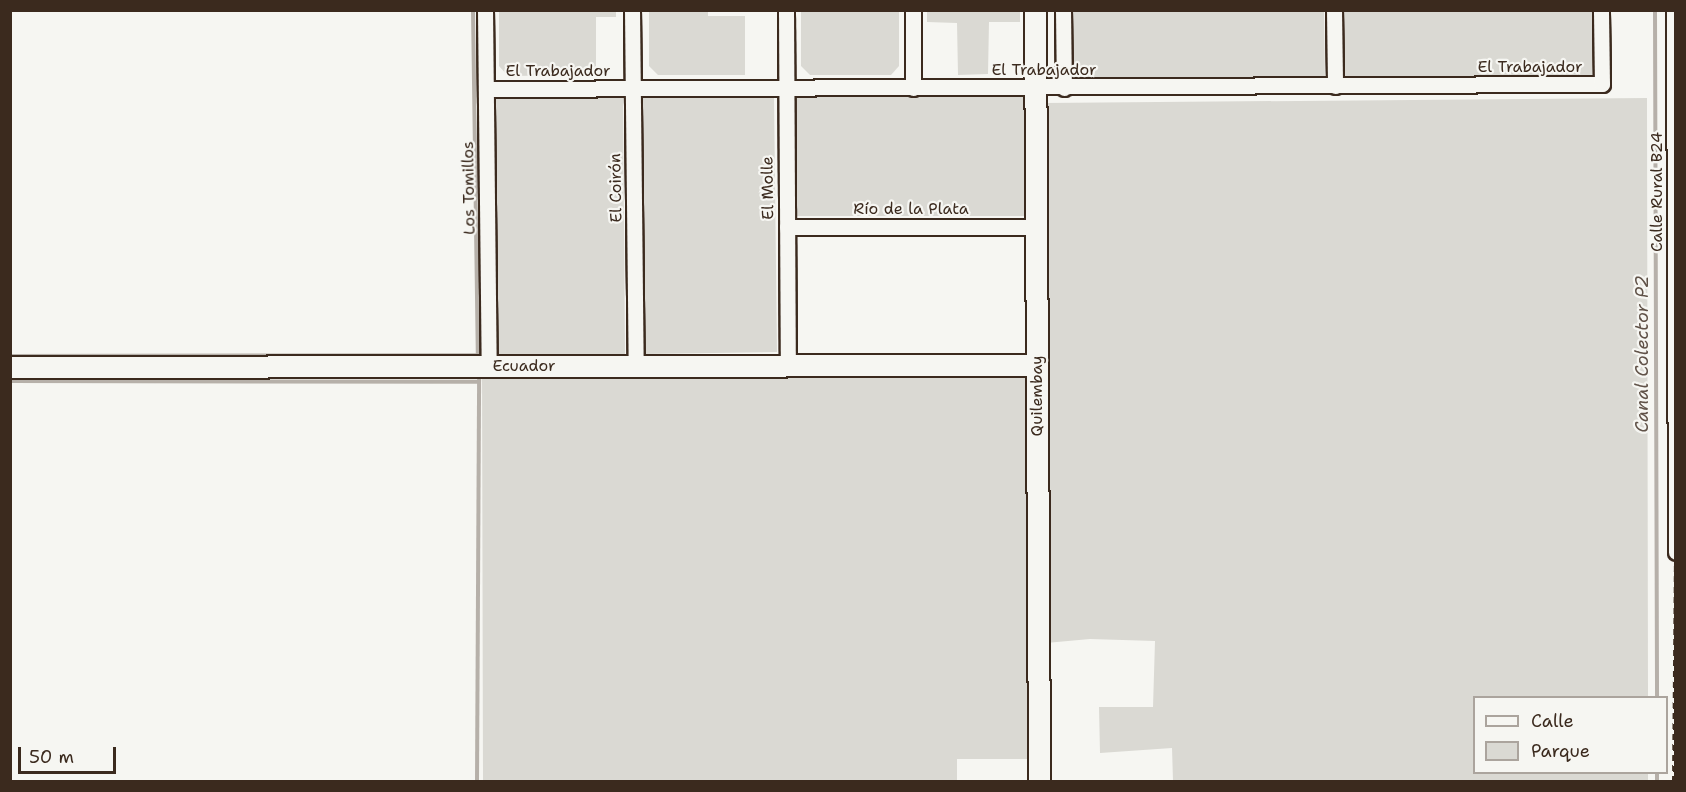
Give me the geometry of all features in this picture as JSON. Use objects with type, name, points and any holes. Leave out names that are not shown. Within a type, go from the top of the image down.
[{"type":"street","name":"Los Tomillos","points":[[485,10],[489,366]]},
{"type":"street","name":"El Coirón","points":[[632,10],[636,366]]},
{"type":"street","name":"El Molle","points":[[786,10],[788,365]]},
{"type":"street","points":[[913,10],[913,88]]},
{"type":"street","name":"Quilembay","points":[[1035,10],[1039,782]]},
{"type":"street","points":[[1063,10],[1064,88]]},
{"type":"street","points":[[1334,10],[1335,86]]},
{"type":"street","name":"El Trabajador","points":[[486,89],[1602,84],[1601,10]]},
{"type":"street","name":"Calle Rural B24","points":[[1674,10],[1675,552]]},
{"type":"street","name":"Río de la Plata","points":[[787,227],[1036,226]]},
{"type":"street","name":"Ecuador","points":[[10,367],[1037,365]]},
{"type":"path","points":[[1673,782],[1675,552]]},
{"type":"green space","points":[[499,11],[616,11],[616,17],[596,17],[596,75],[508,76],[499,66]]},
{"type":"green space","points":[[649,11],[708,11],[708,16],[745,16],[745,75],[658,75],[649,66]]},
{"type":"green space","points":[[801,11],[899,11],[899,66],[891,75],[810,75],[801,66]]},
{"type":"green space","points":[[927,11],[1020,11],[1020,22],[989,22],[988,74],[958,75],[957,23],[927,22]]},
{"type":"green space","points":[[1070,11],[1324,11],[1325,80],[1070,82]]},
{"type":"green space","points":[[1344,11],[1596,11],[1596,79],[1345,82]]},
{"type":"green space","points":[[774,96],[777,352],[645,354],[642,97]]},
{"type":"green space","points":[[623,97],[625,354],[498,355],[496,98]]},
{"type":"green space","points":[[796,97],[1027,97],[1027,216],[796,216]]},
{"type":"green space","points":[[1647,98],[1648,696],[1473,696],[1473,774],[1648,774],[1648,781],[1173,781],[1172,748],[1100,753],[1099,707],[1153,707],[1155,641],[1090,639],[1046,643],[1044,103]]},
{"type":"green space","points":[[482,374],[1028,374],[1032,759],[957,759],[957,782],[483,781]]},
{"type":"waterway","points":[[473,10],[478,356]]},
{"type":"waterway","name":"Canal Colector P2","points":[[1655,10],[1657,696]]},
{"type":"waterway","points":[[10,356],[478,355]]},
{"type":"waterway","points":[[477,782],[479,372]]},
{"type":"waterway","points":[[10,381],[479,382]]},
{"type":"waterway","name":"Canal Colector P2","points":[[1657,774],[1657,782]]}]
